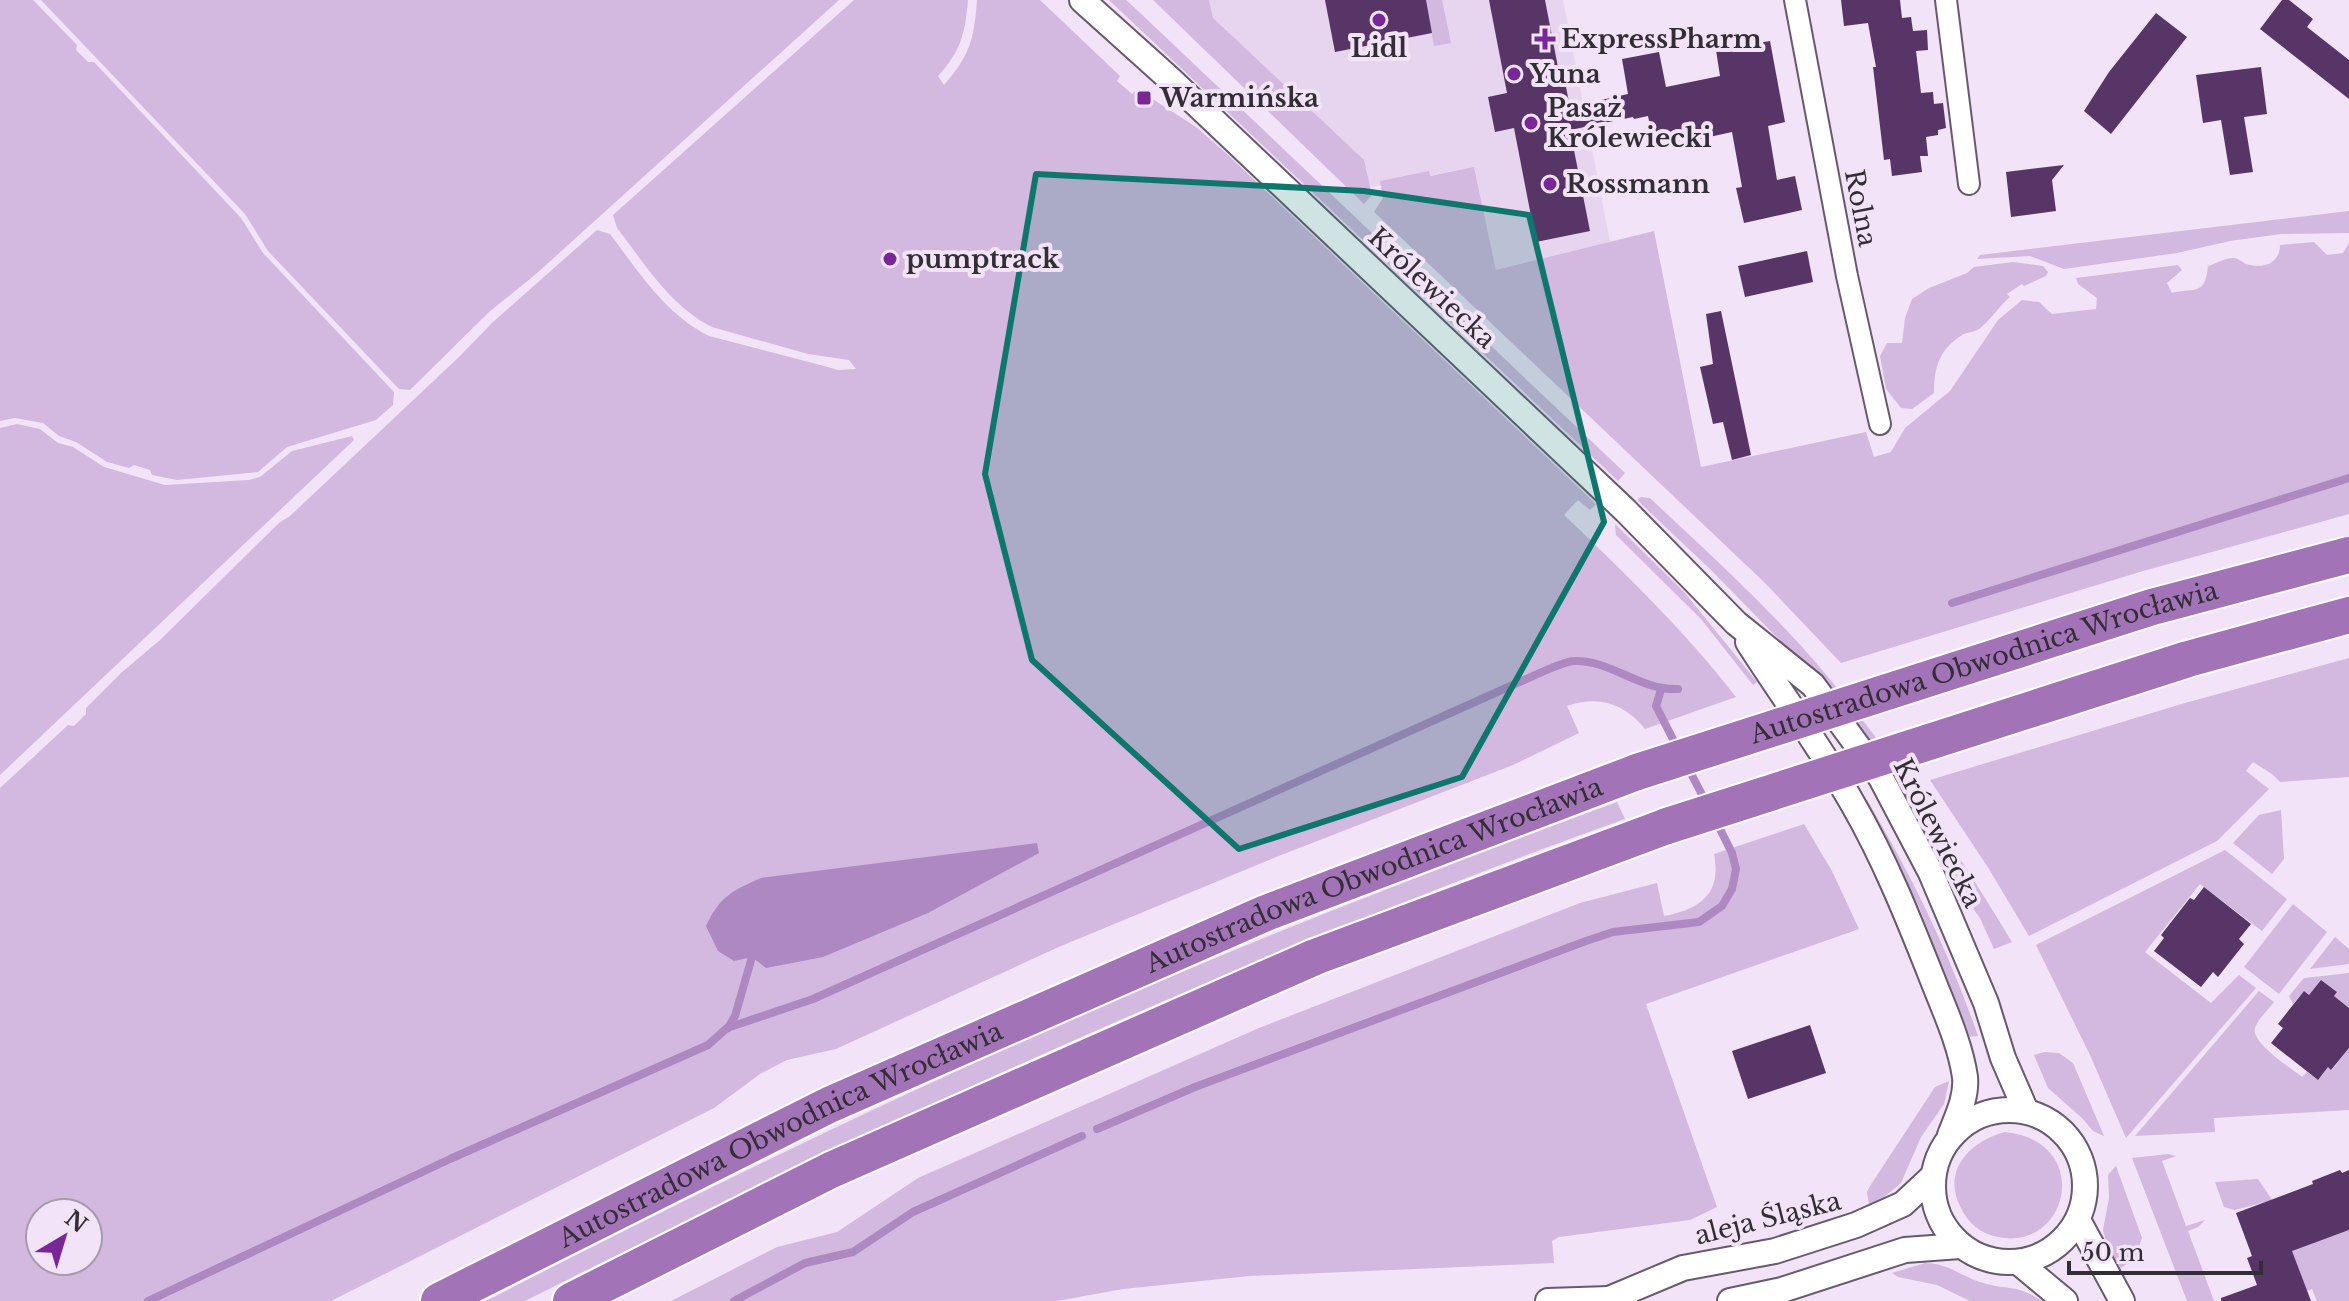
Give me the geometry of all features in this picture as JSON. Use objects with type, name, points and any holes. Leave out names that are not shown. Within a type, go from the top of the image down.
[{"type":"highway","name":"Autostradowa Obwodnica Wrocławia","points":[[439,1301],[829,1105],[1266,913],[1637,772],[2152,607],[2349,555]]},
{"type":"highway","name":"Autostradowa Obwodnica Wrocławia","points":[[571,1301],[831,1170],[1287,969],[1667,826],[2188,659],[2349,615]]},
{"type":"street","name":"Królewiecka","points":[[1082,0],[1626,511],[1736,623],[1813,685],[1881,778],[1938,887],[2026,1111]]},
{"type":"street","name":"Rolna","points":[[1795,0],[1847,276],[1880,424]]},
{"type":"street","points":[[1946,0],[1969,184]]},
{"type":"street","name":"Królewiecka","points":[[1736,623],[1855,807],[1924,958],[1950,1025],[1965,1076],[1962,1104],[1950,1135]]},
{"type":"street","points":[[1998,1109],[2026,1111],[2044,1117],[2073,1144],[2085,1181],[2084,1201],[2078,1220],[2053,1248],[2042,1255],[2018,1262],[1998,1262],[1960,1246],[1943,1226],[1933,1203],[1932,1177],[1938,1154],[1950,1135],[1972,1118],[1998,1109]]},
{"type":"street","name":"aleja Śląska","points":[[1548,1301],[1619,1300],[1683,1268],[1775,1251],[1856,1225],[1903,1204],[1932,1177]]},
{"type":"street","points":[[2078,1220],[2122,1301]]},
{"type":"street","points":[[1730,1301],[1782,1290],[1905,1250],[1960,1246]]},
{"type":"street","points":[[2018,1262],[2065,1301]]},
{"type":"highlighted area","points":[[1036,174],[1364,191],[1529,215],[1604,522],[1462,777],[1239,849],[1032,660],[985,474]]},
{"type":"shaded area","points":[[0,0],[33,0],[77,45],[76,50],[88,62],[94,62],[241,218],[263,253],[394,392],[393,405],[376,420],[287,447],[258,472],[177,480],[152,475],[150,470],[134,465],[129,468],[107,462],[76,442],[59,436],[43,423],[15,418],[0,421]]},
{"type":"shaded area","points":[[41,0],[839,0],[536,274],[489,312],[410,390],[399,389],[268,251],[245,214]]},
{"type":"shaded area","points":[[854,0],[968,0],[960,41],[938,76],[944,85],[960,65],[969,46],[977,0],[1040,0],[1120,76],[1117,81],[1132,94],[1135,91],[1147,101],[1151,98],[1196,127],[1228,155],[1596,504],[1590,510],[1578,500],[1564,515],[1675,625],[1736,697],[1645,729],[1629,713],[1610,704],[1589,701],[1567,706],[1579,733],[1513,765],[1276,857],[1061,946],[836,1049],[787,1060],[760,1074],[714,1108],[331,1301],[0,1301],[0,788],[68,725],[74,726],[86,714],[86,708],[121,673],[160,640],[279,523],[290,516],[493,322],[597,230],[610,234],[666,304],[709,336],[838,370],[856,369],[849,360],[808,354],[712,327],[671,296],[617,228],[613,215]]},
{"type":"shaded area","points":[[1109,0],[1126,0],[1137,10],[1625,473],[1618,481]]},
{"type":"shaded area","points":[[1153,0],[1209,0],[1213,18],[1364,160],[1372,195],[1364,204]]},
{"type":"shaded area","points":[[1167,0],[1563,0],[1610,242],[1496,271],[1474,167],[1366,188]]},
{"type":"shaded area","points":[[1426,0],[1442,0],[1451,43],[1434,46]]},
{"type":"shaded area","points":[[1474,167],[1496,270],[1654,231],[1701,467],[1866,432],[1874,457],[1891,452],[1905,428],[1950,391],[1998,320],[2022,300],[2039,302],[2052,314],[2096,309],[2097,298],[2078,284],[2076,278],[2178,265],[2182,270],[2167,283],[2172,293],[2201,287],[2208,266],[2228,259],[2264,265],[2274,261],[2280,245],[2314,242],[2327,255],[2343,253],[2349,243],[2349,514],[2143,571],[1841,663],[1765,583],[1374,212],[1383,198],[1380,181],[1429,171],[1430,176]]},
{"type":"shaded area","points":[[2349,211],[2349,233],[2281,234],[2064,269],[2030,256],[1977,259],[1980,255]]},
{"type":"shaded area","points":[[2013,262],[2043,266],[2048,272],[2046,276],[2024,286],[2022,284],[2007,294],[2010,297],[1982,326],[1954,341],[1939,360],[1934,393],[1912,409],[1901,408],[1886,389],[1880,356],[1887,343],[1902,343],[1905,318],[1912,299],[1974,267]]},
{"type":"shaded area","points":[[17,424],[40,429],[58,443],[73,447],[104,467],[165,485],[249,480],[260,477],[292,451],[352,436],[354,440],[0,775],[0,428]]},
{"type":"shaded area","points":[[1650,498],[1717,561],[1823,671],[1923,803],[2012,942],[1994,949],[1980,918],[1943,867],[1902,796],[1805,666],[1637,500]]},
{"type":"shaded area","points":[[1615,524],[1685,593],[1757,682],[1753,685],[1701,619],[1616,535]]},
{"type":"shaded area","points":[[2349,658],[2349,777],[2280,782],[2253,762],[2246,771],[2269,789],[2217,841],[2029,936],[1930,780],[2185,703]]},
{"type":"shaded area","points":[[1867,800],[1928,915],[1955,974],[1978,1036],[1970,1037],[1919,907],[1862,802]]},
{"type":"shaded area","points":[[1617,802],[1625,819],[1344,926],[1068,1043],[795,1169],[525,1301],[486,1301],[650,1218],[981,1060],[1323,914]]},
{"type":"shaded area","points":[[2281,810],[2284,859],[2272,874],[2233,843],[2259,815]]},
{"type":"shaded area","points":[[1804,824],[1832,871],[1859,929],[1646,1004],[1717,1207],[1690,1220],[1559,1237],[1552,1241],[1554,1263],[1250,1276],[1123,1289],[1057,1301],[671,1301],[777,1247],[837,1232],[918,1178],[1259,1028],[1580,903],[1657,883],[1664,916],[1688,909],[1711,890],[1716,868],[1714,854]]},
{"type":"shaded area","points":[[1037,843],[1039,853],[928,913],[823,957],[766,968],[752,957],[734,961],[718,951],[706,926],[716,908],[728,896],[761,878]]},
{"type":"shaded area","points":[[2225,850],[2287,899],[2262,931],[2200,884],[2145,952],[2211,1003],[2239,975],[2256,988],[2126,1138],[2090,1055],[2036,945]]},
{"type":"shaded area","points":[[2293,904],[2327,932],[2279,994],[2244,967]]},
{"type":"shaded area","points":[[2335,937],[2349,949],[2349,964],[2310,969]]},
{"type":"shaded area","points":[[2349,973],[2349,1008],[2334,996],[2337,992],[2321,980],[2309,995],[2304,991],[2293,1004],[2289,996],[2304,978]]},
{"type":"shaded area","points":[[2259,991],[2274,1002],[2258,1022],[2255,1034],[2265,1048],[2302,1077],[2307,1072],[2318,1080],[2328,1067],[2332,1070],[2349,1048],[2349,1110],[2214,1118],[2215,1132],[2135,1136]]},
{"type":"shaded area","points":[[2059,1053],[2073,1063],[2104,1136],[2093,1131],[2048,1088],[2034,1055]]},
{"type":"shaded area","points":[[1949,1081],[1944,1104],[1921,1137],[1901,1183],[1883,1198],[1869,1204],[1867,1192],[1870,1186],[1935,1087]]},
{"type":"shaded area","points":[[2005,1132],[2033,1140],[2051,1154],[2061,1173],[2062,1194],[2055,1213],[2042,1228],[2022,1237],[1992,1236],[1976,1227],[1967,1218],[1956,1194],[1957,1170],[1962,1160],[1981,1142]]},
{"type":"shaded area","points":[[2176,1156],[2162,1161],[2186,1226],[2205,1220],[2188,1231],[2214,1301],[2187,1301],[2132,1158]]},
{"type":"shaded area","points":[[2116,1166],[2142,1238],[2135,1258],[2121,1268],[2108,1248],[2103,1230],[2109,1198],[2108,1175]]},
{"type":"shaded area","points":[[2258,1179],[2272,1200],[2235,1210],[2224,1207],[2215,1182]]},
{"type":"shaded area","points":[[2331,1230],[2333,1236],[2349,1230],[2349,1301],[2317,1301],[2312,1289],[2307,1291],[2291,1251]]},
{"type":"shaded area","points":[[1925,1263],[1947,1267],[1989,1285],[2018,1289],[2042,1301],[1970,1301],[1937,1285],[1892,1273]]},
{"type":"building","name":"Lidl","points":[[1325,0],[1426,0],[1432,33],[1335,52]]},
{"type":"building","points":[[1489,0],[1545,0],[1561,83],[1565,82],[1570,107],[1628,94],[1622,59],[1659,52],[1666,87],[1720,76],[1716,50],[1770,41],[1785,122],[1768,126],[1777,180],[1795,176],[1802,210],[1744,223],[1736,188],[1742,187],[1732,132],[1655,149],[1648,116],[1633,117],[1570,130],[1590,231],[1536,242],[1514,128],[1495,132],[1488,97],[1507,93]]},
{"type":"building","points":[[1841,0],[1900,0],[1902,18],[1911,17],[1913,31],[1927,30],[1928,50],[1916,51],[1921,93],[1933,92],[1934,104],[1943,103],[1946,128],[1938,130],[1938,135],[1926,137],[1928,156],[1920,156],[1922,172],[1892,176],[1890,159],[1884,160],[1873,67],[1876,67],[1868,23],[1844,26]]},
{"type":"building","points":[[2282,0],[2289,0],[2313,19],[2307,27],[2349,60],[2349,99],[2260,29]]},
{"type":"building","points":[[2156,13],[2187,37],[2111,134],[2084,111],[2109,72]]},
{"type":"building","points":[[2261,67],[2267,114],[2244,117],[2253,172],[2230,175],[2221,120],[2203,123],[2196,75]]},
{"type":"building","points":[[2064,165],[2052,180],[2056,211],[2011,217],[2006,172]]},
{"type":"building","points":[[1807,251],[1813,282],[1745,297],[1738,266]]},
{"type":"building","points":[[1721,311],[1751,455],[1732,460],[1723,422],[1713,424],[1700,367],[1713,364],[1706,314]]},
{"type":"building","points":[[2204,887],[2251,924],[2239,939],[2244,944],[2218,977],[2213,972],[2201,987],[2154,951],[2164,938],[2161,935],[2190,898],[2194,900]]},
{"type":"building","points":[[2321,980],[2337,992],[2334,996],[2349,1008],[2349,1048],[2318,1080],[2271,1043],[2283,1028],[2278,1024],[2304,991],[2309,995]]},
{"type":"building","points":[[1810,1025],[1826,1073],[1748,1099],[1732,1051]]},
{"type":"building","points":[[2340,1170],[2342,1173],[2349,1170],[2349,1230],[2292,1251],[2311,1301],[2221,1301],[2221,1298],[2257,1285],[2247,1258],[2252,1256],[2236,1213],[2313,1184],[2312,1181]]},
{"type":"waterway","points":[[1952,603],[2349,478]]},
{"type":"waterway","points":[[148,1301],[450,1159],[708,1045],[727,1028],[813,999],[1553,667],[1574,661],[1587,662],[1651,685],[1678,689]]},
{"type":"waterway","points":[[1661,690],[1656,706],[1678,749]]},
{"type":"waterway","points":[[1686,764],[1708,806]]},
{"type":"waterway","points":[[1097,1129],[1195,1087],[1586,941],[1613,932],[1699,922],[1722,906],[1732,889],[1736,869],[1732,853],[1716,821]]},
{"type":"waterway","points":[[728,1028],[735,1016],[752,957]]},
{"type":"waterway","points":[[734,1301],[805,1263],[853,1252],[913,1212],[1082,1136]]},
{"type":"place","name":"Lidl","points":[[1379,20]]},
{"type":"place","name":"ExpressPharm","points":[[1545,39]]},
{"type":"place","name":"Yuna","points":[[1514,74]]},
{"type":"place","name":"Warmińska","points":[[1144,98]]},
{"type":"place","name":"Pasaż Królewiecki","points":[[1531,123]]},
{"type":"place","name":"Rossmann","points":[[1550,184]]},
{"type":"place","name":"pumptrack","points":[[890,259]]}]
